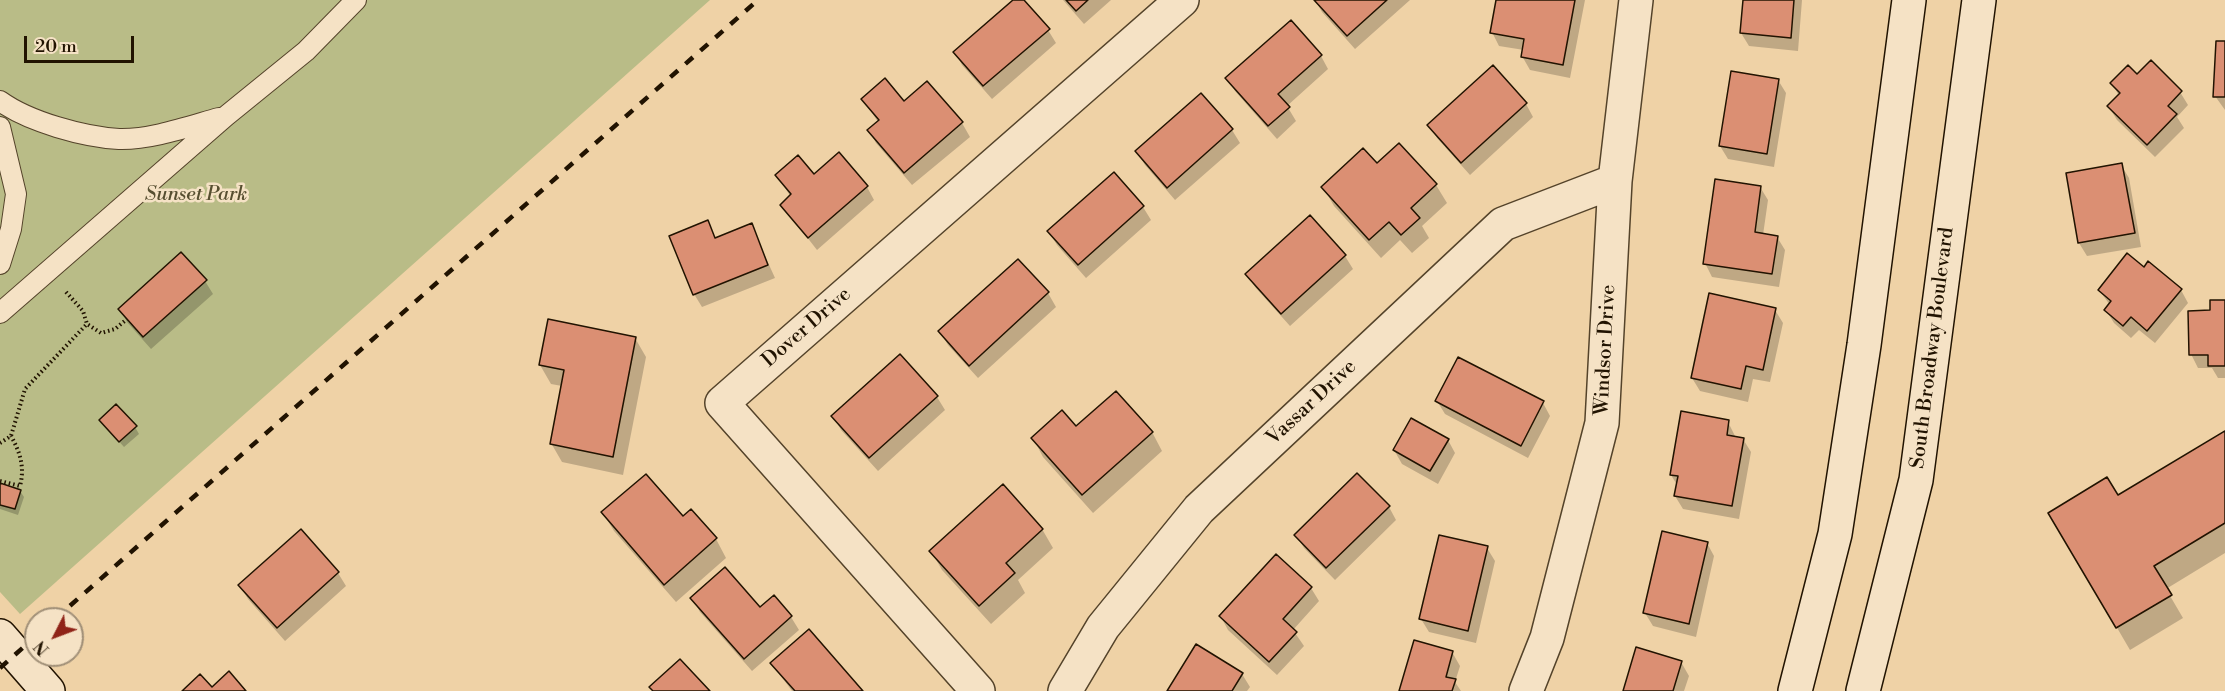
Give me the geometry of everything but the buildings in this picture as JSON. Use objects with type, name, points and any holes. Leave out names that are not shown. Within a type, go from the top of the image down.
[{"type":"street","name":"Dover Drive","points":[[978,691],[722,403],[1182,0]]},
{"type":"street","name":"Windsor Drive","points":[[1526,691],[1547,639],[1602,423],[1615,181],[1636,0]]},
{"type":"street","points":[[1795,691],[1834,534],[1864,345],[1909,0]]},
{"type":"street","name":"South Broadway Boulevard","points":[[1863,691],[1916,480],[1979,0]]},
{"type":"street","name":"Vassar Drive","points":[[1065,691],[1103,627],[1199,509],[1503,224],[1615,181]]},
{"type":"street","points":[[0,636],[48,691]]},
{"type":"lane","points":[[0,313],[226,116],[306,51],[356,0]]},
{"type":"lane","points":[[0,101],[58,127],[120,139],[173,131],[226,116]]},
{"type":"lane","points":[[0,127],[16,194],[11,229],[0,264]]},
{"type":"path","points":[[47,272],[83,311],[87,324],[101,333],[115,329],[127,320]]},
{"type":"path","points":[[0,443],[11,436],[25,389],[87,324]]},
{"type":"path","points":[[0,481],[20,486],[21,453],[11,436]]},
{"type":"green space","name":"Sunset Park","points":[[0,0],[710,0],[28,607],[24,607],[20,614],[0,592]]},
{"type":"railway","points":[[69,607],[758,0]]},
{"type":"railway","points":[[0,668],[24,647]]}]
